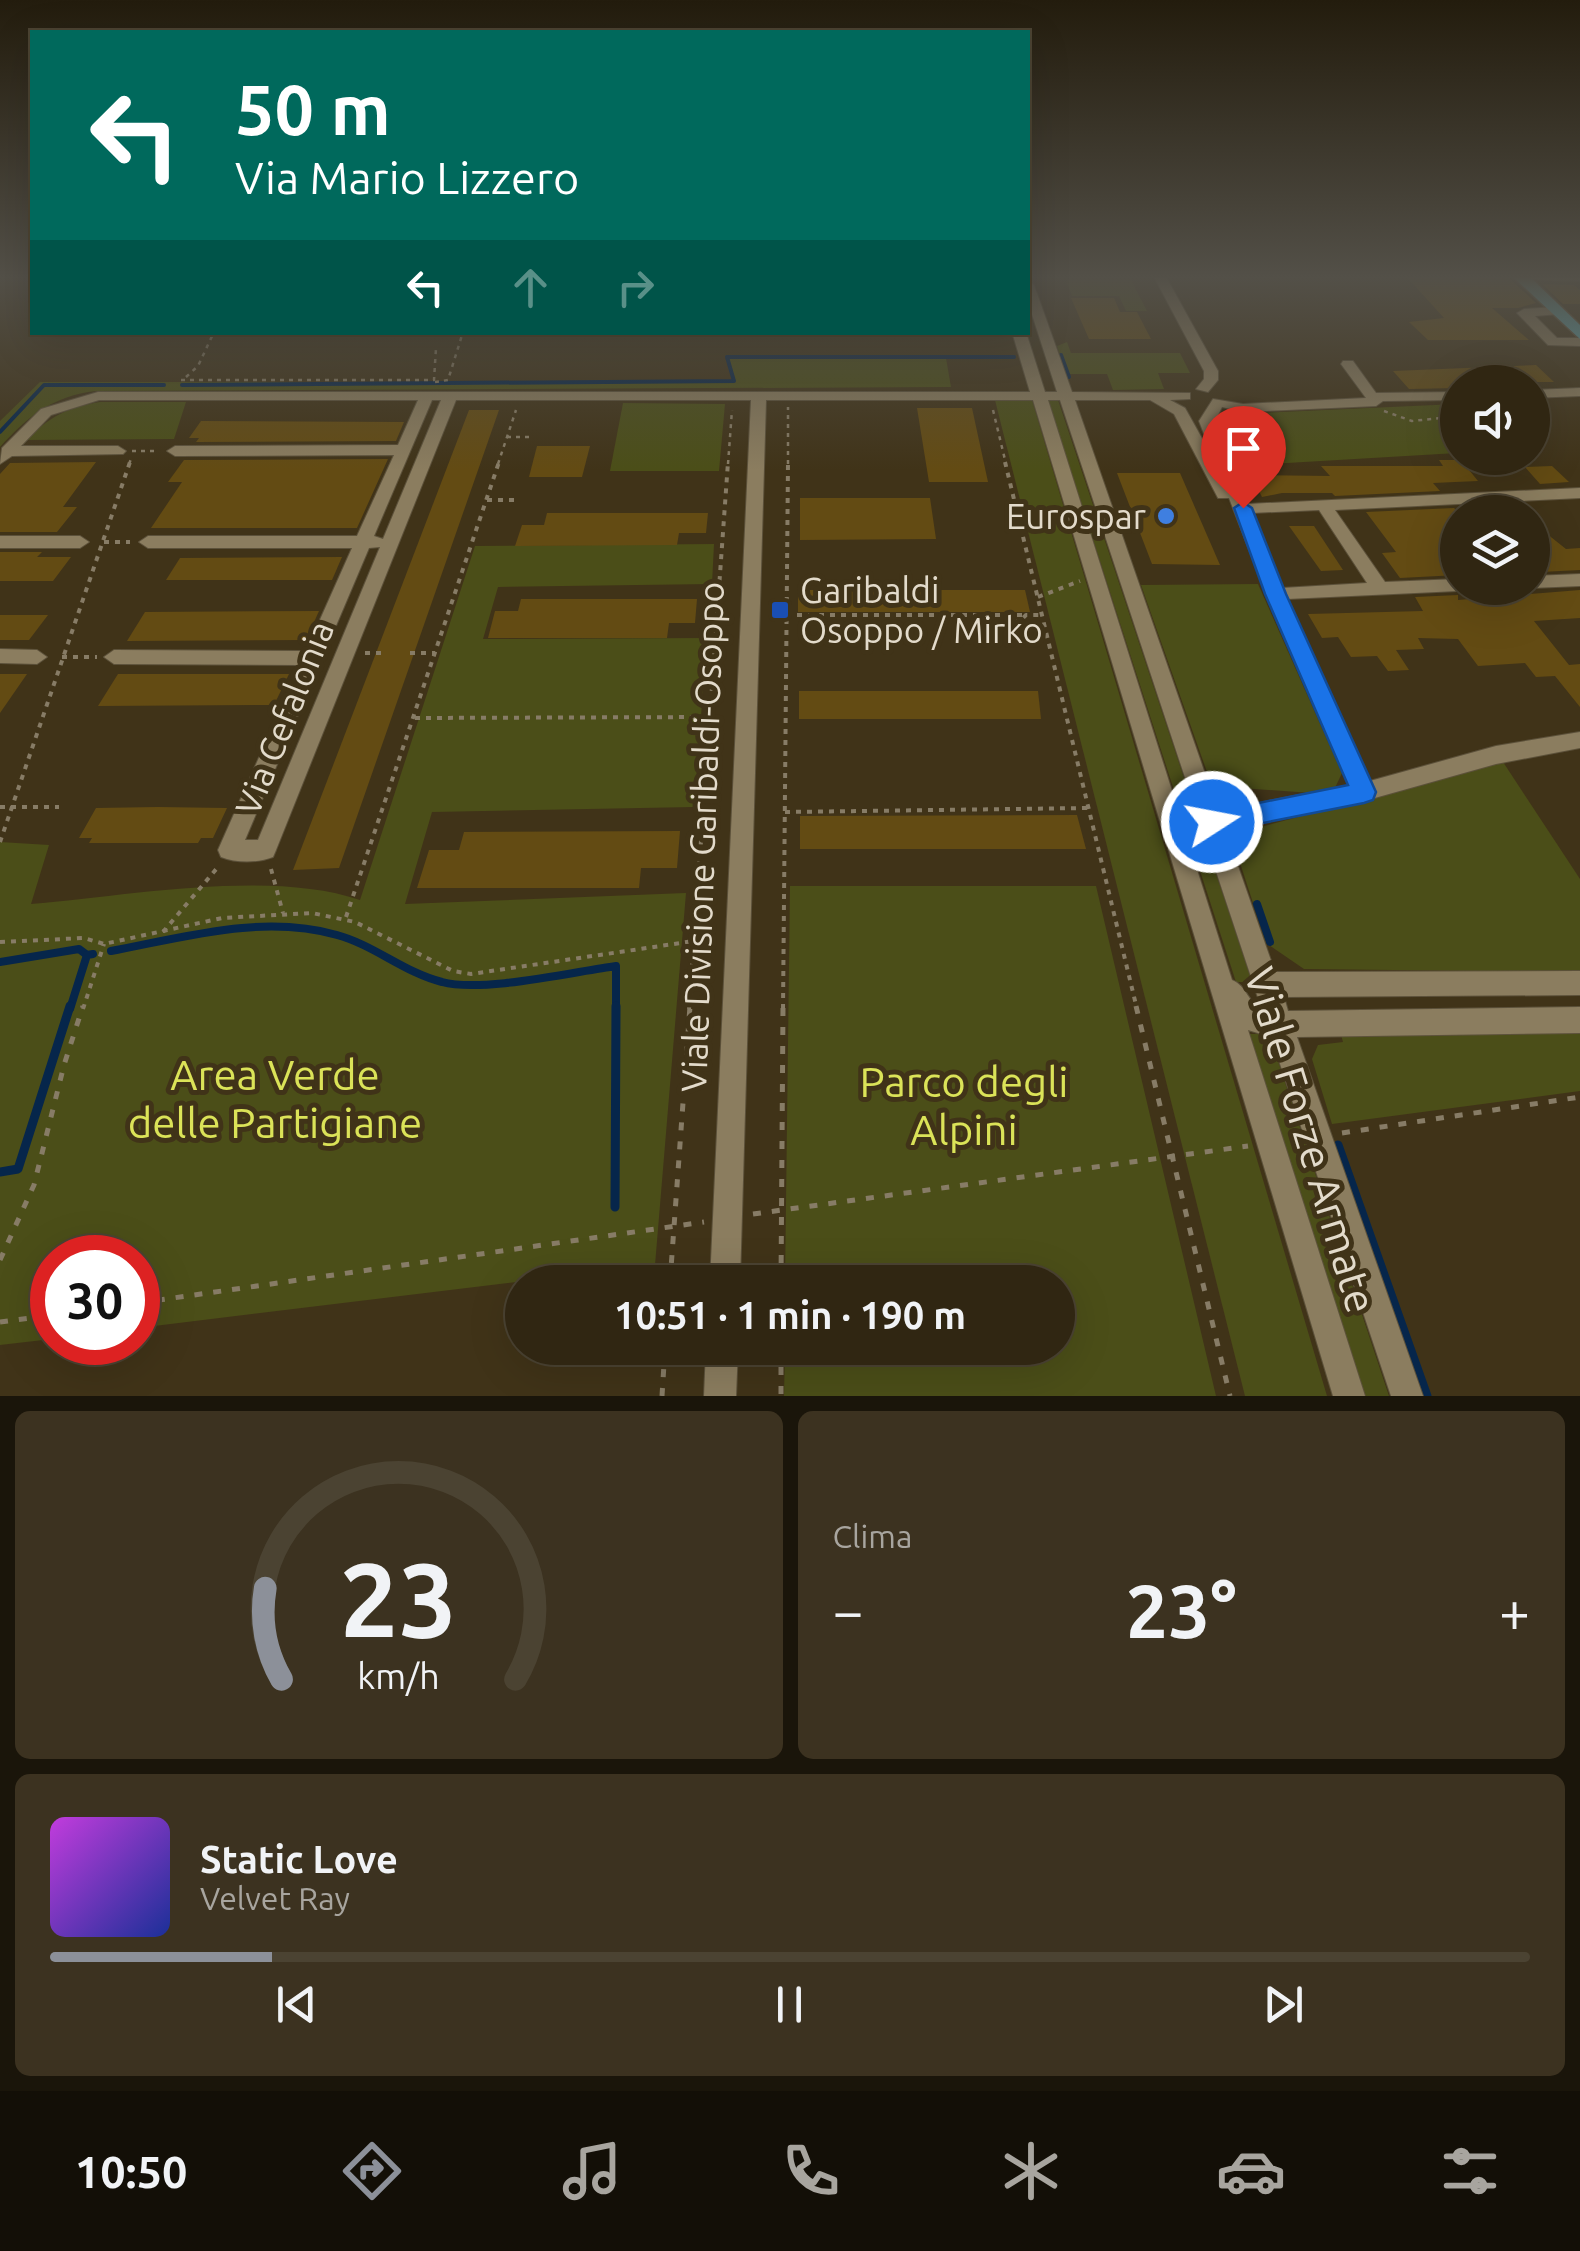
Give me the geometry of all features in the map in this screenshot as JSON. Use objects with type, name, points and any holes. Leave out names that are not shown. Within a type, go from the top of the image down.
[{"type":"street","name":"Viale Forze Armate","points":[[1021,340],[1348,1396]]},
{"type":"street","name":"Viale Forze Armate","points":[[1046,340],[1407,1396]]},
{"type":"street","points":[[1194,340],[1211,371],[1211,380],[1203,389]]},
{"type":"street","points":[[1551,340],[1580,342]]},
{"type":"street","points":[[1348,364],[1374,400]]},
{"type":"street","points":[[4,455],[36,419],[59,406],[98,396],[431,388],[450,396],[1134,395],[1185,396],[1200,406],[1217,403],[1238,408],[1440,396]]},
{"type":"street","name":"Via Cefalonia","points":[[431,388],[229,850],[265,850],[450,396]]},
{"type":"street","points":[[1185,396],[1190,390],[1213,393],[1217,403],[1207,425],[1364,792]]},
{"type":"street","points":[[1550,393],[1580,392]]},
{"type":"street","name":"Viale Divisione Garibaldi-Osoppo","points":[[726,1265],[758,395]]},
{"type":"street","points":[[1134,395],[1158,400],[1180,411],[1280,593]]},
{"type":"street","points":[[174,450],[404,450]]},
{"type":"street","points":[[4,455],[126,451]]},
{"type":"street","points":[[1253,508],[1580,493]]},
{"type":"street","points":[[1323,504],[1380,589]]},
{"type":"street","points":[[0,542],[80,542]]},
{"type":"street","points":[[148,542],[391,542]]},
{"type":"street","points":[[1550,581],[1580,580]]},
{"type":"street","points":[[1280,593],[1440,586]]},
{"type":"street","points":[[0,656],[37,656]]},
{"type":"street","points":[[114,657],[313,658]]},
{"type":"street","points":[[1212,822],[1364,792],[1496,755],[1579,740]]},
{"type":"street","name":"Viale Forze Armate","points":[[1198,907],[1214,931],[1241,1010],[1258,1023],[1280,1024]]},
{"type":"street","points":[[1267,985],[1580,983]]},
{"type":"street","points":[[1280,1024],[1580,1020]]},
{"type":"street","points":[[720,1396],[721,1365]]},
{"type":"path","points":[[163,396],[198,366],[210,340]]},
{"type":"path","points":[[182,380],[199,376],[431,388],[448,380],[460,340]]},
{"type":"path","points":[[431,388],[436,348]]},
{"type":"path","points":[[346,919],[521,396]]},
{"type":"path","points":[[997,398],[1038,598],[1230,1396]]},
{"type":"path","points":[[671,1265],[732,400]]},
{"type":"path","points":[[1374,400],[1396,418],[1440,418]]},
{"type":"path","points":[[782,1265],[788,402]]},
{"type":"path","points":[[508,437],[532,437]]},
{"type":"path","points":[[0,842],[102,542],[126,451],[174,450]]},
{"type":"path","points":[[487,500],[514,500]]},
{"type":"path","points":[[80,542],[148,542]]},
{"type":"path","points":[[1038,598],[1085,579]]},
{"type":"path","points":[[786,615],[1006,614],[1015,623],[1022,622],[1026,615],[1042,615]]},
{"type":"path","points":[[410,653],[436,653]]},
{"type":"path","points":[[37,656],[114,657]]},
{"type":"path","points":[[414,718],[710,717]]},
{"type":"path","points":[[0,806],[59,808]]},
{"type":"path","points":[[785,812],[1088,808]]},
{"type":"path","points":[[163,932],[199,894],[229,850]]},
{"type":"path","points":[[265,850],[284,914]]},
{"type":"path","points":[[0,942],[29,945],[91,936],[104,944],[222,917],[284,914],[346,919],[443,967],[471,974],[694,941]]},
{"type":"path","points":[[0,1260],[34,1186],[64,1065],[104,944]]},
{"type":"path","points":[[1334,1134],[1580,1097]]},
{"type":"path","points":[[763,1213],[1258,1145]]},
{"type":"path","points":[[160,1300],[685,1224]]},
{"type":"path","points":[[0,1322],[30,1318]]},
{"type":"path","points":[[662,1396],[664,1365]]},
{"type":"path","points":[[781,1365],[781,1396]]},
{"type":"green space","points":[[1067,342],[1071,353],[1180,353],[1190,373],[1158,373],[1164,389],[1113,390],[1107,374],[1066,374],[1057,346]]},
{"type":"green space","points":[[729,358],[946,358],[951,387],[96,391],[42,409],[0,447],[0,421],[40,382],[735,382]]},
{"type":"green space","points":[[995,400],[1032,400],[1327,1396],[1245,1396]]},
{"type":"green space","points":[[1048,400],[1058,400],[1252,982],[1236,982]]},
{"type":"green space","points":[[100,402],[186,402],[174,439],[26,440],[60,414]]},
{"type":"green space","points":[[623,403],[725,404],[719,471],[610,471]]},
{"type":"green space","points":[[1440,405],[1440,454],[1235,466],[1220,427],[1227,417]]},
{"type":"green space","name":"Area Verde delle Partigiane","points":[[714,544],[712,584],[498,587],[483,639],[707,638],[694,807],[432,812],[405,904],[686,893],[655,1265],[505,1265],[505,1283],[160,1325],[160,1235],[30,1235],[30,1342],[0,1345],[0,842],[49,845],[31,904],[242,886],[284,886],[360,900],[475,546]]},
{"type":"green space","points":[[1258,584],[1342,773],[1334,790],[1325,794],[1212,786],[1141,585]]},
{"type":"green space","points":[[1503,762],[1580,879],[1580,972],[1304,969],[1266,943],[1231,835]]},
{"type":"green space","name":"Parco degli Alpini","points":[[790,886],[1096,886],[1216,1396],[784,1396],[785,1365],[1075,1365],[1075,1265],[785,1265]]},
{"type":"green space","points":[[1340,1031],[1580,1031],[1580,1091],[1332,1124],[1312,1059],[1318,1045],[1343,1042]]},
{"type":"green space","points":[[1248,1034],[1269,1034],[1389,1396],[1363,1396]]},
{"type":"building","points":[[1440,369],[1440,388],[1409,389],[1393,371]]},
{"type":"building","points":[[917,408],[972,408],[988,482],[929,482]]},
{"type":"building","points":[[469,410],[499,410],[339,868],[293,870]]},
{"type":"building","points":[[201,421],[404,422],[396,441],[196,442],[199,438],[189,438]]},
{"type":"building","points":[[537,446],[590,446],[582,477],[529,477]]},
{"type":"building","points":[[388,459],[357,528],[151,528],[182,482],[168,482],[184,460]]},
{"type":"building","points":[[96,462],[63,507],[77,507],[57,532],[0,532],[0,474],[10,463]]},
{"type":"building","points":[[1321,466],[1440,466],[1440,475],[1473,475],[1478,481],[1433,483],[1440,491],[1335,496],[1282,493],[1262,497],[1251,475],[1330,476]]},
{"type":"building","points":[[1550,466],[1569,482],[1540,484],[1532,475],[1550,475]]},
{"type":"building","name":"Eurospar","points":[[1117,473],[1180,473],[1220,565],[1152,564]]},
{"type":"building","points":[[800,498],[930,498],[936,539],[800,540]]},
{"type":"building","points":[[1440,509],[1440,576],[1400,578],[1382,553],[1396,552],[1366,512]]},
{"type":"building","points":[[547,513],[708,513],[706,533],[679,533],[677,545],[515,546],[522,525],[544,525]]},
{"type":"building","points":[[1289,526],[1314,526],[1343,570],[1321,571]]},
{"type":"building","points":[[1550,536],[1566,549],[1580,548],[1580,570],[1550,572]]},
{"type":"building","points":[[0,552],[71,557],[53,581],[0,581]]},
{"type":"building","points":[[342,557],[332,580],[166,580],[180,558]]},
{"type":"building","points":[[798,590],[1025,590],[1030,612],[798,612]]},
{"type":"building","points":[[1580,590],[1580,618],[1534,621],[1569,665],[1580,664],[1580,707],[1555,676],[1536,677],[1525,663],[1478,666],[1458,639],[1418,638],[1424,649],[1396,650],[1409,670],[1388,671],[1377,656],[1351,657],[1338,637],[1322,638],[1308,614],[1423,611],[1415,597],[1440,596],[1440,605],[1550,605],[1550,592]]},
{"type":"building","points":[[521,599],[697,599],[695,623],[669,623],[667,638],[488,638],[495,611],[518,611]]},
{"type":"building","points":[[319,611],[306,640],[127,641],[145,612]]},
{"type":"building","points":[[0,615],[48,615],[29,640],[0,640]]},
{"type":"building","points":[[0,674],[27,674],[0,713]]},
{"type":"building","points":[[118,674],[289,674],[274,705],[98,706]]},
{"type":"building","points":[[799,691],[1038,691],[1041,719],[799,719]]},
{"type":"building","points":[[96,808],[227,808],[213,838],[201,838],[198,843],[89,843],[92,838],[79,838]]},
{"type":"building","points":[[1077,815],[1086,849],[800,849],[800,816]]},
{"type":"building","points":[[680,831],[677,868],[641,868],[639,888],[417,888],[429,850],[459,850],[464,832]]},
{"type":"waterway","points":[[1061,355],[1069,377]]},
{"type":"waterway","points":[[182,385],[734,381],[727,357],[1014,357]]},
{"type":"waterway","points":[[0,432],[44,385],[164,385]]},
{"type":"waterway","points":[[1257,904],[1270,942]]},
{"type":"waterway","points":[[111,951],[224,930],[309,929],[351,940],[428,978],[459,985],[503,983],[616,966],[616,1006]]},
{"type":"waterway","points":[[0,962],[79,949],[87,955]]},
{"type":"waterway","points":[[87,955],[93,954]]},
{"type":"waterway","points":[[70,1009],[87,955]]},
{"type":"waterway","points":[[0,1172],[18,1169],[70,1006]]},
{"type":"waterway","points":[[615,1207],[616,1006]]},
{"type":"waterway","points":[[1338,1145],[1427,1396]]},
{"type":"place","name":"Eurospar","points":[[1166,516]]},
{"type":"place","name":"Garibaldi Osoppo / Mirko","points":[[780,610]]},
{"type":"route","points":[[1212,822],[1364,792],[1275,594],[1243,508]]}]
